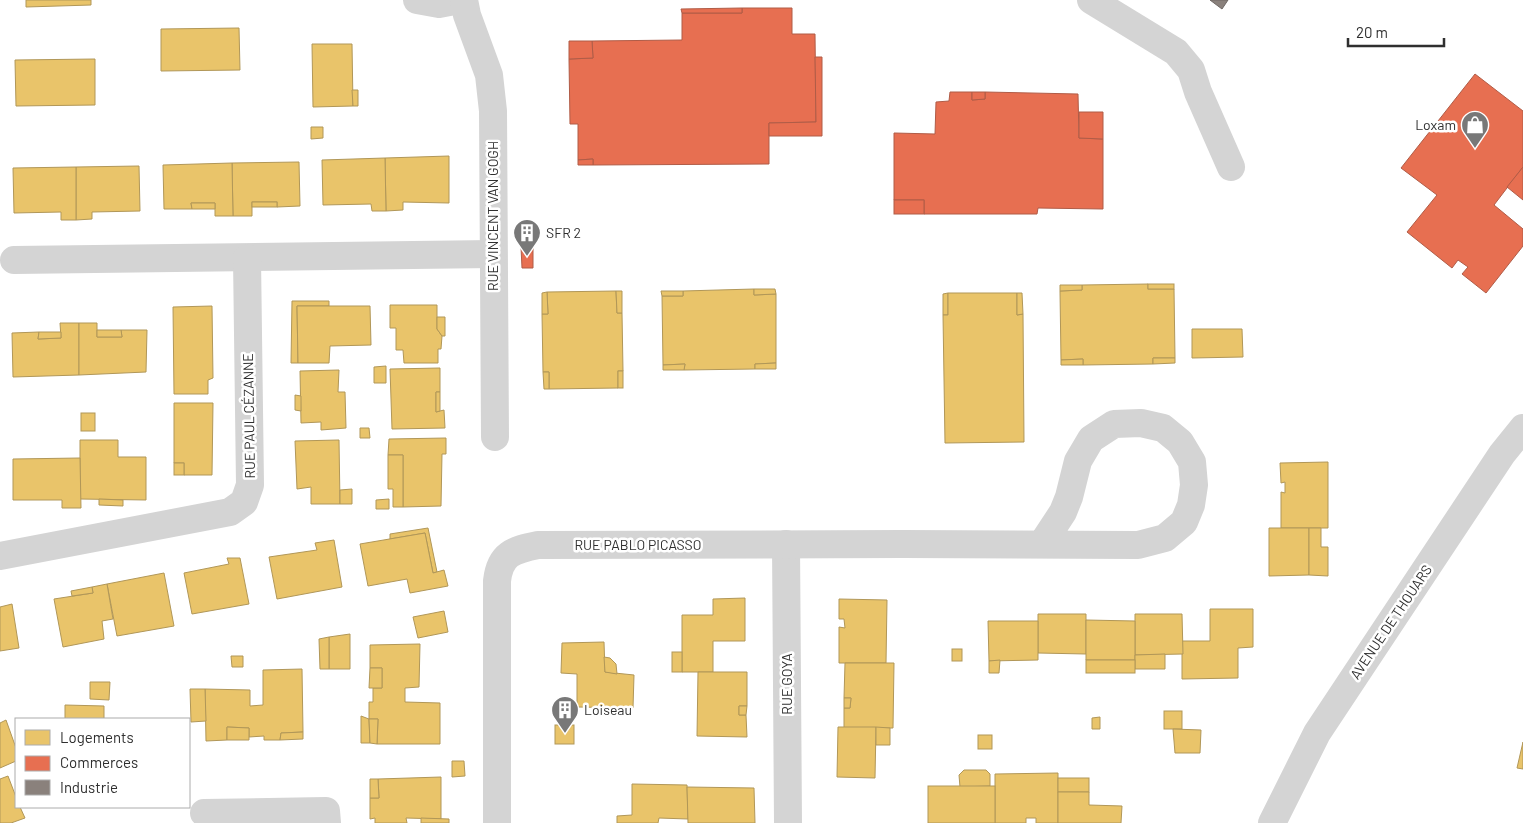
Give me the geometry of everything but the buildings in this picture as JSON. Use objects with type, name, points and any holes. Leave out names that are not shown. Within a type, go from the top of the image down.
[{"type":"street","points":[[417,0],[439,4],[460,0]]},
{"type":"street","name":"RUE VINCENT VAN GOGH","points":[[464,0],[467,15],[488,75],[492,102],[494,437]]},
{"type":"street","points":[[1091,0],[1176,52],[1191,70],[1198,92],[1231,167]]},
{"type":"street","points":[[14,260],[493,254]]},
{"type":"street","name":"RUE PAUL CÉZANNE","points":[[0,556],[230,512],[244,502],[250,485],[247,258]]},
{"type":"street","name":"RUE PABLO PICASSO","points":[[497,823],[497,581],[499,566],[505,558],[520,548],[538,545],[1138,545],[1166,538],[1184,522],[1191,505],[1194,485],[1192,462],[1180,442],[1163,428],[1140,422],[1114,424],[1091,438],[1078,461],[1069,497],[1063,512],[1042,544]]},
{"type":"street","name":"AVENUE DE THOUARS","points":[[1272,823],[1317,733],[1502,454],[1523,428]]},
{"type":"street","name":"RUE GOYA","points":[[786,544],[788,823]]},
{"type":"street","points":[[204,812],[326,811],[327,823]]},
{"type":"place","name":"Loxam","points":[[1475,149]]},
{"type":"place","name":"SFR 2","points":[[527,257]]},
{"type":"place","name":"Loiseau","points":[[565,734]]}]
